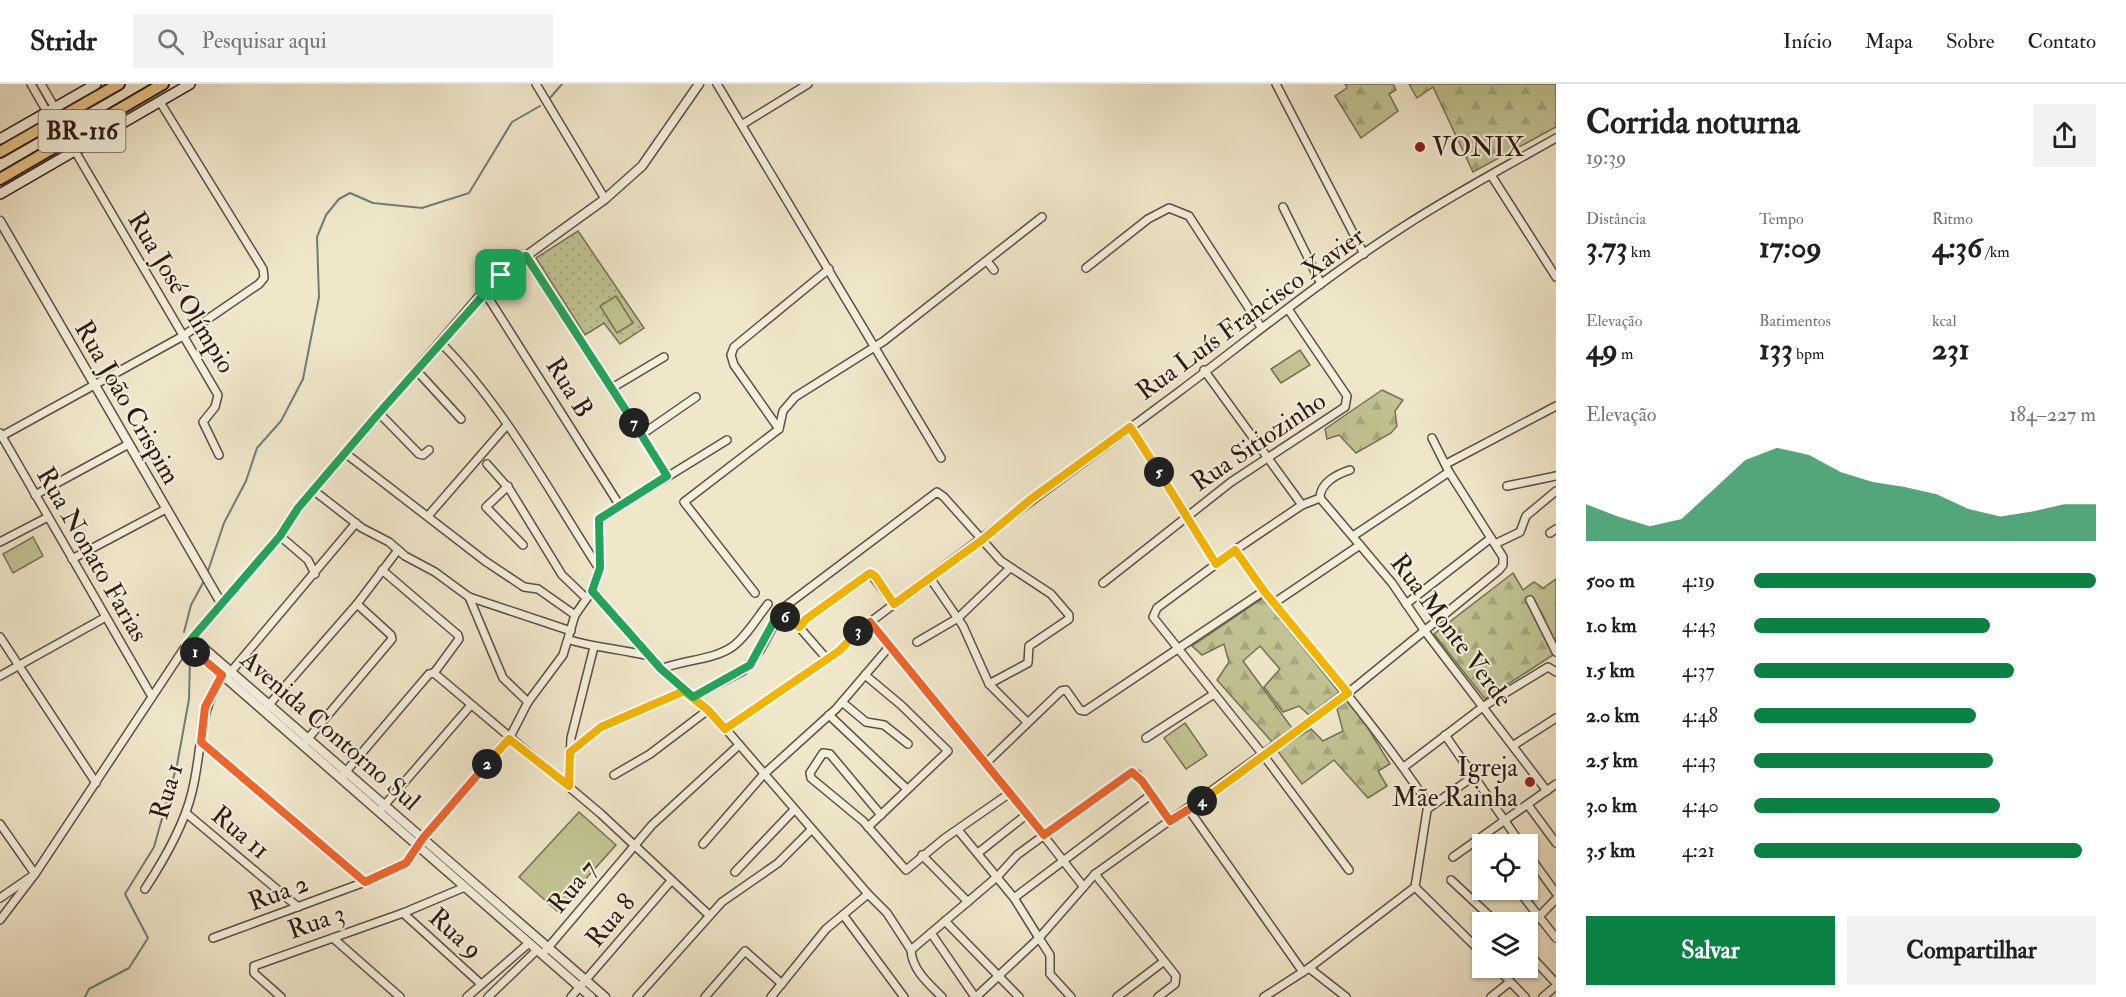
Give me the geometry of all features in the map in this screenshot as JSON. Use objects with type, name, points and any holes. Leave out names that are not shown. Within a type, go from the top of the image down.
[{"type":"highway","name":"BR-116","points":[[0,152],[119,84]]},
{"type":"highway","name":"BR-116","points":[[0,178],[163,84]]},
{"type":"main road","name":"BR-116","points":[[0,139],[96,84]]},
{"type":"main road","name":"BR-116","points":[[0,194],[190,84]]},
{"type":"street","points":[[31,84],[51,110]]},
{"type":"street","points":[[41,84],[51,110]]},
{"type":"street","points":[[536,84],[605,199]]},
{"type":"street","points":[[0,920],[96,783],[151,695],[190,641],[280,536],[313,490],[484,291],[526,256],[605,199],[652,154],[699,84]]},
{"type":"street","points":[[717,84],[941,458]]},
{"type":"street","points":[[743,124],[808,84]]},
{"type":"street","points":[[1276,84],[1364,254]]},
{"type":"street","points":[[1,435],[183,336],[260,284],[264,278],[263,269],[160,102]]},
{"type":"street","name":"Rua Luís Francisco Xavier","points":[[725,729],[827,659],[870,622],[982,540],[1031,499],[1321,284],[1403,226],[1556,138]]},
{"type":"street","name":"Rua José Olímpio","points":[[75,151],[219,395],[215,407],[203,422],[219,455]]},
{"type":"street","points":[[1491,175],[1556,277]]},
{"type":"street","points":[[1086,268],[1148,219],[1169,207],[1183,211],[1189,216],[1261,327]]},
{"type":"street","points":[[1283,207],[1321,284]]},
{"type":"street","points":[[755,593],[684,502],[779,429],[783,411],[790,401],[875,346],[1042,218]]},
{"type":"street","name":"Rua João Crispim","points":[[0,221],[127,445],[221,603]]},
{"type":"street","points":[[526,256],[667,476]]},
{"type":"street","points":[[987,261],[994,270]]},
{"type":"street","points":[[779,429],[734,365],[730,354],[734,346],[829,269]]},
{"type":"street","name":"Rua B","points":[[484,291],[620,506]]},
{"type":"street","name":"Rua Sitiozinho","points":[[1102,583],[1231,482],[1342,410],[1347,402],[1347,396],[1288,309]]},
{"type":"street","points":[[440,342],[466,368],[507,424],[600,570]]},
{"type":"street","points":[[612,388],[664,357]]},
{"type":"street","points":[[416,370],[461,419]]},
{"type":"street","points":[[1204,370],[1302,505]]},
{"type":"street","points":[[641,435],[696,397]]},
{"type":"street","points":[[1353,536],[1448,468],[1556,406]]},
{"type":"street","points":[[379,413],[419,454],[423,455],[429,450]]},
{"type":"street","points":[[429,516],[507,424]]},
{"type":"street","points":[[1130,427],[1216,564]]},
{"type":"street","name":"Rua Nonato Farias","points":[[1,435],[104,618],[151,695]]},
{"type":"street","points":[[931,933],[975,997],[1039,938],[1095,874],[1189,810],[1348,693],[1499,570],[1503,565],[1503,557],[1432,438]]},
{"type":"street","points":[[600,570],[597,522],[727,440]]},
{"type":"street","points":[[35,495],[127,445]]},
{"type":"street","points":[[345,453],[515,582],[538,590],[575,615]]},
{"type":"street","points":[[487,464],[508,486],[562,575],[586,598]]},
{"type":"street","points":[[1349,870],[1264,756],[1153,617],[1157,608],[1235,550],[1302,505],[1320,498],[1321,489],[1327,483],[1350,470]]},
{"type":"street","points":[[1508,486],[1556,476]]},
{"type":"street","points":[[508,486],[486,507],[523,545]]},
{"type":"street","points":[[313,490],[356,523],[435,572],[469,597],[570,635],[594,647],[624,650],[650,657]]},
{"type":"street","points":[[1406,604],[1493,541],[1520,532],[1526,516],[1556,491]]},
{"type":"street","points":[[693,697],[750,665],[779,612],[801,592],[937,492],[1010,568],[1051,594],[1070,618],[1030,645],[1027,649],[1029,661],[1027,664],[990,684]]},
{"type":"street","name":"Rua Monte Verde","points":[[1320,498],[1406,604],[1547,791]]},
{"type":"street","points":[[72,559],[166,508]]},
{"type":"street","points":[[0,543],[48,517]]},
{"type":"street","name":"Rua 1","points":[[145,889],[186,813],[201,742],[205,707],[227,673],[315,574],[356,523]]},
{"type":"street","points":[[280,536],[308,560],[315,574]]},
{"type":"street","points":[[1274,603],[1360,545]]},
{"type":"street","points":[[267,708],[357,604],[398,550]]},
{"type":"street","points":[[1235,550],[1264,591],[1348,693],[1404,767],[1429,808]]},
{"type":"street","points":[[917,642],[958,618],[1010,568]]},
{"type":"street","points":[[340,778],[459,639],[458,635],[382,570]]},
{"type":"street","name":"Rua 2","points":[[213,938],[399,868],[509,739],[528,702],[563,655],[575,615],[592,591],[600,570]]},
{"type":"street","points":[[799,627],[806,619],[870,573],[875,576],[894,604]]},
{"type":"street","points":[[930,578],[958,618],[990,684],[1027,722]]},
{"type":"street","points":[[592,591],[661,669],[708,710],[887,914],[911,950],[912,960],[920,974],[942,997]]},
{"type":"street","points":[[986,762],[1064,690],[1085,711],[1264,591]]},
{"type":"street","points":[[469,597],[503,678],[528,702]]},
{"type":"street","points":[[1530,600],[1556,652]]},
{"type":"street","points":[[305,742],[390,642],[391,635],[357,604]]},
{"type":"street","points":[[661,669],[731,648],[768,604]]},
{"type":"street","points":[[779,612],[799,627],[827,659]]},
{"type":"street","points":[[0,676],[104,618]]},
{"type":"street","points":[[870,622],[986,762],[1083,886]]},
{"type":"street","points":[[0,638],[96,783]]},
{"type":"street","name":"Avenida Contorno Sul","points":[[190,641],[305,742],[340,778],[417,847],[529,943],[542,950]]},
{"type":"street","points":[[703,844],[763,775],[829,716],[889,646]]},
{"type":"street","points":[[569,786],[570,752],[594,647]]},
{"type":"street","points":[[1404,767],[1484,706],[1541,669],[1548,667],[1556,672]]},
{"type":"street","points":[[430,675],[471,705],[509,739],[569,786],[709,915]]},
{"type":"street","points":[[865,675],[901,705],[948,751],[868,827]]},
{"type":"street","points":[[570,752],[601,727],[684,691]]},
{"type":"street","points":[[1146,738],[1214,694]]},
{"type":"street","points":[[842,702],[866,722],[884,725],[908,744]]},
{"type":"street","points":[[379,813],[471,705]]},
{"type":"street","points":[[614,775],[650,754],[708,710]]},
{"type":"street","points":[[829,716],[907,789]]},
{"type":"street","points":[[1514,745],[1556,718]]},
{"type":"street","points":[[1446,735],[1514,834]]},
{"type":"street","points":[[201,742],[365,882]]},
{"type":"street","name":"Avenida Contorno Sul","points":[[305,742],[346,771],[423,838],[542,950],[583,984],[605,997]]},
{"type":"street","name":"Rua 7","points":[[488,997],[542,950],[633,846],[738,746]]},
{"type":"street","points":[[881,815],[830,754],[823,753],[810,773],[811,778],[868,827],[906,870],[922,855],[1010,793]]},
{"type":"street","points":[[911,950],[998,876],[1017,855],[1132,772],[1137,774],[1170,821]]},
{"type":"street","points":[[1264,997],[1306,970],[1415,887],[1419,845],[1429,808],[1474,776]]},
{"type":"street","points":[[1487,834],[1556,784]]},
{"type":"street","points":[[1014,898],[1152,794]]},
{"type":"street","points":[[1528,805],[1556,843]]},
{"type":"street","points":[[735,872],[794,810]]},
{"type":"street","points":[[1189,810],[1306,970],[1346,997]]},
{"type":"street","name":"Rua 11","points":[[186,813],[298,907]]},
{"type":"street","points":[[978,853],[1026,815]]},
{"type":"street","points":[[0,824],[34,874]]},
{"type":"street","points":[[637,997],[709,915],[730,895],[778,863],[811,830]]},
{"type":"street","points":[[958,830],[1014,898],[1051,957],[1050,974],[1071,997]]},
{"type":"street","points":[[1453,857],[1472,844]]},
{"type":"street","points":[[922,855],[968,902]]},
{"type":"street","points":[[1538,868],[1556,892]]},
{"type":"street","points":[[0,898],[34,874]]},
{"type":"street","points":[[1095,874],[1177,980],[1158,997]]},
{"type":"street","points":[[1451,880],[1485,912]]},
{"type":"street","name":"Rua 8","points":[[571,997],[671,881]]},
{"type":"street","name":"Rua 3","points":[[281,997],[254,973],[254,966],[403,913],[465,887]]},
{"type":"street","points":[[1415,887],[1472,943]]},
{"type":"street","points":[[771,997],[826,929],[868,894]]},
{"type":"street","points":[[1556,899],[1538,918],[1556,938]]},
{"type":"street","name":"Rua 9","points":[[403,913],[481,984]]},
{"type":"street","points":[[844,916],[904,997]]},
{"type":"street","points":[[945,921],[1019,997]]},
{"type":"street","points":[[333,938],[400,997]]},
{"type":"street","points":[[467,997],[529,943]]},
{"type":"street","points":[[705,997],[745,951],[782,984]]},
{"type":"street","points":[[1117,997],[1163,962]]},
{"type":"street","points":[[1538,964],[1556,984],[1543,997]]},
{"type":"street","points":[[1506,978],[1525,997]]},
{"type":"street","points":[[1491,997],[1510,982]]},
{"type":"street","name":"Avenida Contorno Sul","points":[[583,984],[591,997]]},
{"type":"green space","points":[[1345,84],[1393,84],[1396,90],[1389,94],[1398,111],[1361,138],[1335,96],[1347,88]]},
{"type":"green space","points":[[1409,84],[1556,84],[1556,127],[1473,172],[1433,87],[1417,98]]},
{"type":"green space","points":[[578,231],[644,328],[620,344],[604,323],[585,335],[536,258]]},
{"type":"green space","points":[[616,296],[633,323],[617,333],[600,306]]},
{"type":"green space","points":[[1300,350],[1310,365],[1281,383],[1271,369]]},
{"type":"green space","points":[[1382,390],[1403,400],[1395,411],[1397,426],[1391,433],[1356,453],[1339,435],[1327,439],[1325,429]]},
{"type":"green space","points":[[33,537],[43,556],[13,573],[3,554]]},
{"type":"green space","points":[[1513,573],[1523,590],[1534,582],[1543,588],[1556,579],[1556,653],[1485,699],[1434,634]]},
{"type":"green space","points":[[1263,598],[1339,692],[1309,715],[1299,706],[1283,712],[1264,687],[1280,669],[1260,646],[1243,661],[1292,728],[1273,743],[1217,680],[1229,662],[1224,644],[1202,655],[1192,646]]},
{"type":"green space","points":[[1349,697],[1390,764],[1378,771],[1387,786],[1368,798],[1334,760],[1302,784],[1277,750],[1311,729],[1323,741],[1343,731],[1337,709]]},
{"type":"green space","points":[[1185,723],[1207,755],[1186,769],[1164,738]]},
{"type":"green space","points":[[579,812],[616,845],[557,911],[519,877]]},
{"type":"waterway","points":[[550,98],[562,84]]},
{"type":"waterway","points":[[208,571],[224,523],[246,481],[257,448],[281,421],[303,379],[319,297],[317,237],[326,215],[339,199],[350,193],[373,203],[422,208],[469,193],[512,122],[540,106]]},
{"type":"waterway","points":[[184,632],[191,605],[204,581]]},
{"type":"waterway","points":[[85,997],[89,989],[129,968],[148,938],[125,894],[154,847],[177,765],[189,699],[190,657]]},
{"type":"place","name":"VONIX","points":[[1420,147]]},
{"type":"place","name":"Igreja Mãe Rainha","points":[[1530,782]]},
{"type":"route","points":[[526,256],[667,476],[597,522],[601,558],[592,591],[661,669],[693,697],[743,671],[750,665],[761,649],[779,612],[799,627],[806,619],[868,573],[873,573],[894,604],[982,540],[1031,499],[1130,427],[1216,564],[1235,550],[1264,591],[1348,693],[1189,810],[1170,821],[1137,774],[1132,772],[1044,835],[870,622],[839,651],[725,729],[708,710],[684,691],[601,727],[570,752],[569,786],[509,739],[423,838],[406,863],[365,882],[201,742],[205,707],[222,675],[187,644],[280,536],[298,508],[484,291],[501,275],[526,256]]}]
